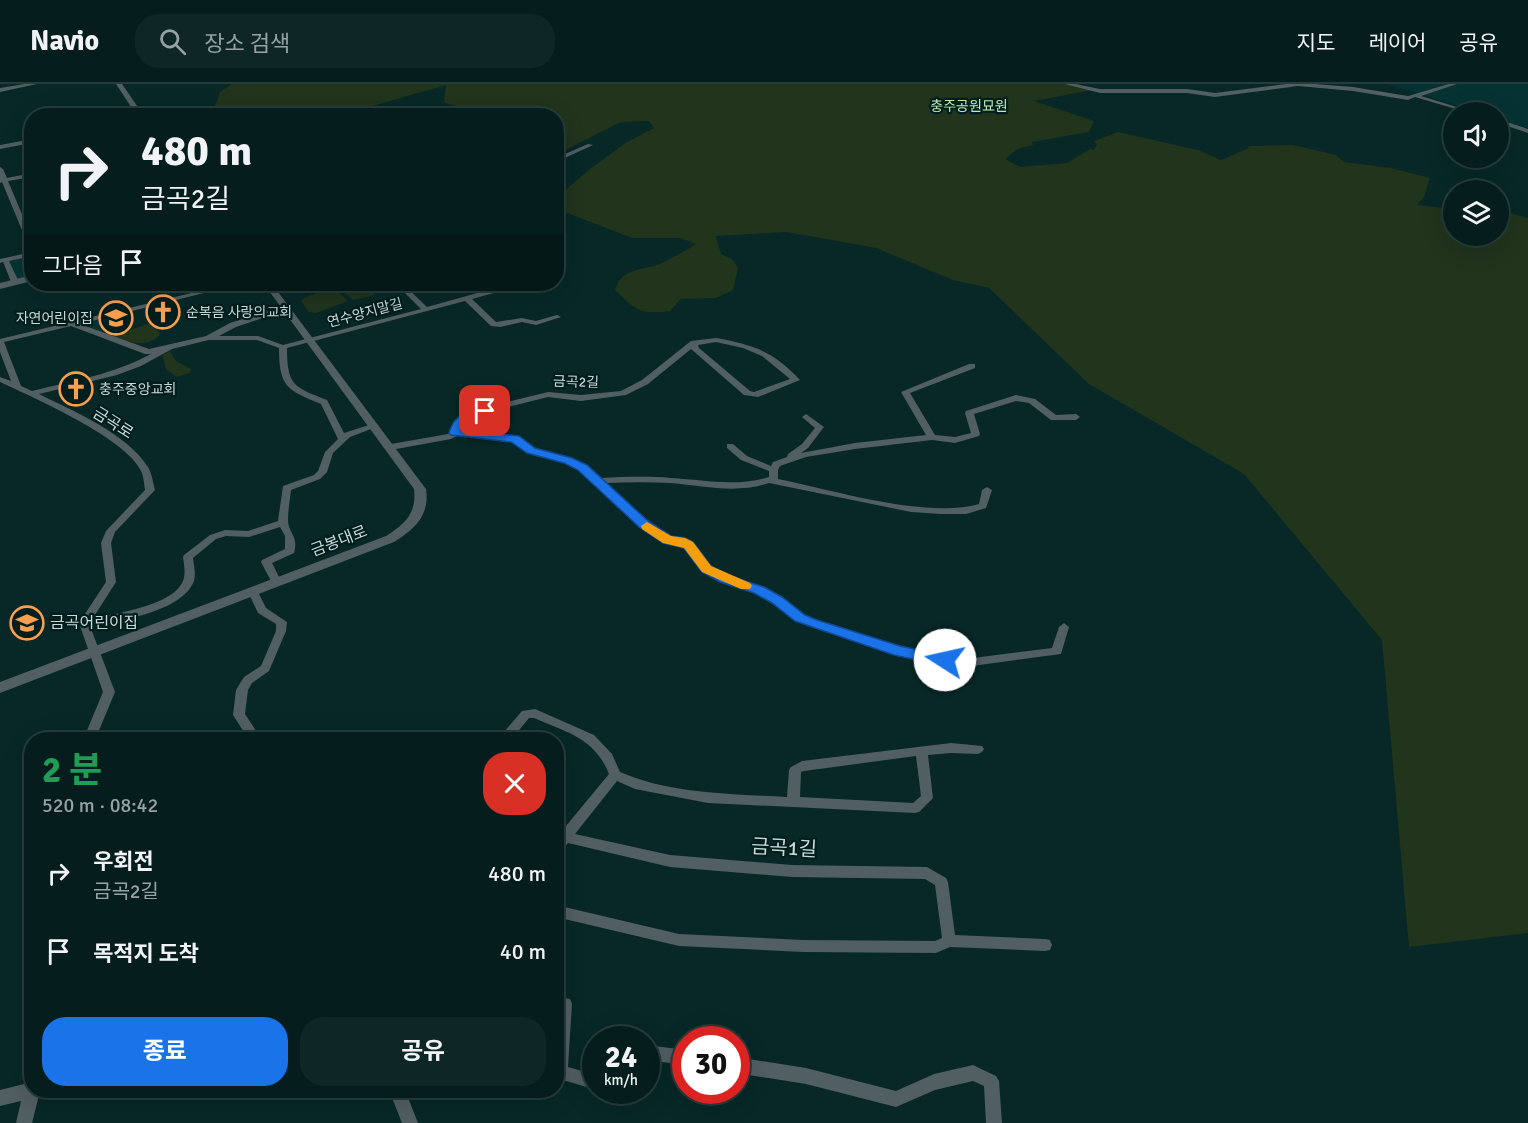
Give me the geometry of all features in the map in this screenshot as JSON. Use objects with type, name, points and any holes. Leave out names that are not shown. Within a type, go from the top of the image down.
[{"type":"street","points":[[0,90],[9,86],[34,84]]},
{"type":"street","points":[[119,84],[136,108]]},
{"type":"street","points":[[1068,84],[1100,91],[1187,91],[1215,94],[1298,84],[1353,89],[1408,98],[1454,84]]},
{"type":"street","points":[[1415,96],[1443,104]]},
{"type":"street","points":[[1509,124],[1528,130]]},
{"type":"street","points":[[0,147],[24,142]]},
{"type":"street","points":[[564,156],[590,145]]},
{"type":"street","points":[[0,169],[2,180],[24,229]]},
{"type":"street","points":[[2,180],[24,176]]},
{"type":"street","points":[[15,282],[3,260],[24,256]]},
{"type":"street","points":[[0,285],[24,280]]},
{"type":"street","points":[[17,387],[0,341],[207,291]]},
{"type":"street","name":"금봉대로","points":[[0,688],[390,539],[408,528],[421,510],[423,500],[420,489],[273,291]]},
{"type":"street","name":"연수양지말길","points":[[406,291],[426,310]]},
{"type":"street","name":"연수양지말길","points":[[283,347],[311,342],[491,291]]},
{"type":"street","points":[[466,298],[494,324],[500,326],[522,320],[536,322],[557,317]]},
{"type":"street","points":[[209,339],[233,325],[286,307]]},
{"type":"street","points":[[73,323],[148,351],[209,339],[258,338],[283,347],[283,369],[287,379],[297,391],[324,402],[342,439]]},
{"type":"street","points":[[716,340],[745,346],[765,354],[796,380],[755,394],[747,393],[695,349],[694,343],[716,340]]},
{"type":"street","name":"금곡2길","points":[[455,433],[458,421],[465,416],[548,394],[581,398],[623,393],[645,382],[694,343]]},
{"type":"street","points":[[31,394],[122,370],[169,347]]},
{"type":"street","points":[[933,437],[905,392],[972,366]]},
{"type":"street","name":"금곡로","points":[[0,380],[112,437],[131,452],[146,470],[150,490],[111,531],[106,543],[111,582],[84,623]]},
{"type":"street","points":[[600,481],[661,480],[745,486],[774,478],[773,470],[776,464],[786,460],[855,446],[933,437],[955,440],[976,434],[969,413],[1016,398],[1032,401],[1054,418],[1076,417]]},
{"type":"street","points":[[786,460],[805,446],[820,427],[806,417]]},
{"type":"street","points":[[277,583],[266,562],[290,551],[290,536],[283,524],[286,488],[317,477],[322,472],[329,452],[342,439],[375,426]]},
{"type":"street","points":[[391,447],[455,433],[514,438],[531,450],[568,460],[583,467],[644,524],[668,540],[681,541],[688,545],[706,569],[725,579],[759,590],[777,600],[800,618],[812,623],[924,658],[965,663],[1057,651],[1064,627]]},
{"type":"street","points":[[730,447],[744,458],[773,470]]},
{"type":"street","points":[[768,480],[916,510],[943,512],[975,510],[983,506],[987,490]]},
{"type":"street","points":[[92,732],[109,692],[84,623],[115,619],[179,595],[189,582],[188,557],[213,537],[225,533],[249,534],[283,524]]},
{"type":"street","points":[[251,732],[239,715],[242,690],[248,680],[265,668],[281,631],[282,622],[262,610],[253,592]]},
{"type":"street","points":[[510,732],[526,714],[535,713],[590,738],[608,757],[615,775],[635,784],[708,798],[915,808],[927,798],[921,751]]},
{"type":"street","points":[[793,802],[795,770],[802,766],[951,748],[978,749]]},
{"type":"street","name":"금곡1길","points":[[564,839],[615,775]]},
{"type":"street","name":"금곡1길","points":[[564,843],[670,861],[792,871],[927,873],[941,882],[949,941]]},
{"type":"street","points":[[564,913],[679,940],[936,947],[949,941],[1045,945]]},
{"type":"street","points":[[750,1067],[806,1076],[896,1099],[934,1082],[973,1073],[991,1081],[994,1123]]},
{"type":"street","points":[[564,1073],[582,1079]]},
{"type":"street","points":[[0,1098],[24,1093]]},
{"type":"street","points":[[24,1123],[30,1098]]},
{"type":"street","points":[[400,1098],[410,1123]]},
{"type":"shaded area","points":[[1387,84],[1528,84],[1528,128],[1509,122],[1509,102],[1446,102]]},
{"type":"shaded area","points":[[24,256],[24,278],[14,280],[5,260]]},
{"type":"shaded area","name":"자연어린이집","points":[[126,312],[131,323],[100,331],[80,325]]},
{"type":"green space","name":"충주공원묘원","points":[[232,84],[1078,84],[1093,90],[1034,101],[1094,121],[1089,132],[1032,142],[1033,145],[1017,149],[1005,159],[1020,167],[1067,163],[1090,149],[1094,150],[1097,145],[1094,141],[1118,132],[1198,150],[1221,160],[1249,146],[1293,145],[1336,155],[1344,162],[1391,168],[1430,178],[1424,197],[1417,205],[1443,208],[1443,246],[1509,246],[1509,213],[1528,218],[1528,933],[1409,947],[1382,640],[1244,474],[1089,384],[989,288],[953,280],[876,248],[787,232],[716,236],[721,254],[732,259],[738,268],[733,290],[716,298],[681,299],[670,311],[639,310],[615,290],[622,277],[627,273],[662,263],[696,244],[681,238],[632,238],[564,212],[564,191],[627,142],[654,128],[649,121],[621,122],[564,150],[564,108],[459,108],[444,102],[446,85],[366,108],[214,108],[220,92]]},
{"type":"green space","points":[[323,291],[337,291],[348,301],[316,313],[309,312],[301,301]]},
{"type":"green space","points":[[343,291],[371,291],[375,295],[353,300]]},
{"type":"green space","points":[[154,322],[160,335],[149,342],[137,343],[112,336]]},
{"type":"green space","points":[[170,351],[176,361],[191,369],[190,373],[176,377],[166,369],[162,355]]},
{"type":"slow traffic","points":[[647,526],[668,540],[681,541],[688,545],[706,569],[745,586]]},
{"type":"place","name":"순복음 사랑의교회","points":[[163,312]]},
{"type":"place","name":"자연어린이집","points":[[116,318]]},
{"type":"place","name":"충주중앙교회","points":[[76,389]]},
{"type":"place","name":"금곡어린이집","points":[[27,623]]},
{"type":"route","points":[[485,411],[465,416],[458,421],[455,433],[514,438],[531,450],[568,460],[583,467],[600,481],[644,524],[668,540],[681,541],[688,545],[706,569],[725,579],[759,590],[777,600],[800,618],[812,623],[924,658],[945,660]]}]
